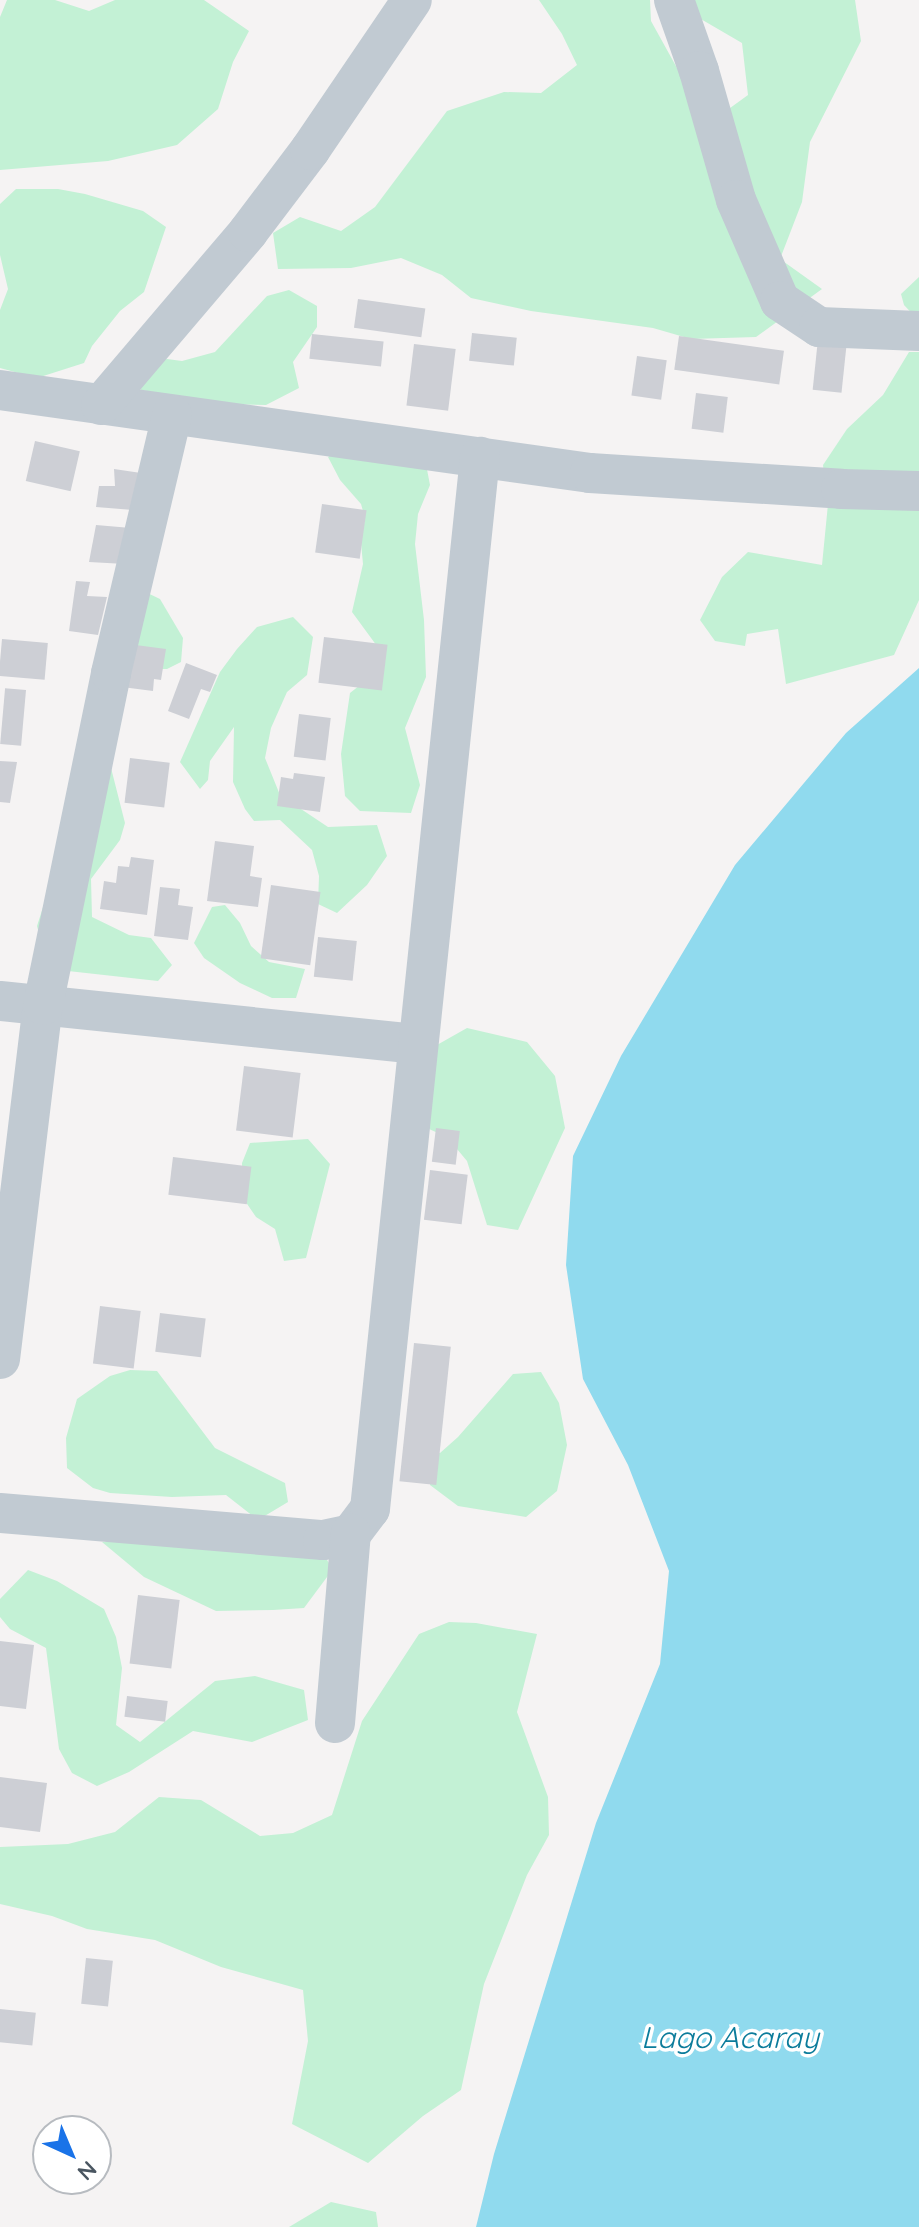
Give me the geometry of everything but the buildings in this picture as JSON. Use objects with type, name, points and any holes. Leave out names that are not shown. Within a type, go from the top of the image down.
[{"type":"street","points":[[101,405],[248,232],[310,150],[412,0]]},
{"type":"street","points":[[674,0],[699,71],[736,200],[780,301],[819,327],[919,331]]},
{"type":"street","points":[[0,390],[590,473],[919,491]]},
{"type":"street","points":[[0,1359],[43,1005],[111,673],[172,415]]},
{"type":"street","points":[[335,1723],[351,1534],[370,1509],[480,457]]},
{"type":"street","points":[[0,1001],[418,1044]]},
{"type":"street","points":[[0,1513],[323,1540],[351,1534]]},
{"type":"green space","points":[[7,0],[55,0],[89,11],[115,0],[204,0],[249,31],[233,62],[218,109],[177,145],[108,161],[0,170],[0,17]]},
{"type":"green space","points":[[539,0],[650,0],[651,21],[708,124],[748,95],[742,43],[675,4],[677,0],[855,0],[861,41],[810,142],[802,202],[780,259],[822,289],[756,337],[691,339],[653,328],[531,311],[471,298],[442,275],[401,258],[351,268],[278,269],[273,233],[300,217],[341,231],[375,207],[447,111],[504,92],[541,93],[577,65],[562,34]]},
{"type":"green space","points":[[16,189],[58,189],[85,194],[143,211],[166,227],[144,292],[120,311],[92,346],[84,363],[37,378],[0,368],[0,310],[8,289],[0,255],[0,204]]},
{"type":"green space","points":[[919,277],[919,321],[904,305],[901,294]]},
{"type":"green space","points":[[289,290],[317,306],[317,327],[293,362],[299,388],[266,405],[221,404],[141,390],[132,378],[146,364],[167,359],[182,361],[215,352],[267,296]]},
{"type":"green space","points":[[909,352],[919,352],[919,600],[894,655],[786,684],[778,629],[747,634],[745,646],[715,641],[700,620],[722,577],[748,552],[822,565],[828,504],[823,465],[847,429],[883,395]]},
{"type":"green space","points":[[354,439],[425,459],[430,485],[418,514],[415,544],[424,620],[426,677],[405,728],[420,785],[411,813],[360,811],[345,796],[341,754],[350,693],[374,674],[385,657],[352,612],[363,564],[361,543],[365,518],[361,504],[340,480],[328,457]]},
{"type":"green space","points":[[137,588],[160,599],[183,638],[181,662],[167,669],[153,669],[113,630]]},
{"type":"green space","points":[[293,617],[313,637],[307,675],[287,692],[271,728],[265,758],[280,795],[328,827],[377,825],[387,856],[367,885],[337,913],[318,904],[319,876],[312,850],[280,820],[254,821],[245,809],[233,782],[234,727],[210,761],[208,780],[200,789],[180,762],[220,672],[237,649],[257,627]]},
{"type":"green space","points":[[109,760],[125,823],[120,840],[91,879],[92,917],[129,935],[151,938],[172,965],[158,981],[68,971],[45,957],[37,926],[53,876]]},
{"type":"green space","points":[[225,905],[240,923],[251,946],[269,962],[305,969],[296,998],[272,998],[240,983],[204,958],[194,943],[212,907]]},
{"type":"green space","points":[[467,1028],[527,1042],[555,1076],[565,1128],[518,1230],[487,1225],[467,1161],[447,1137],[402,1117],[421,1054]]},
{"type":"green space","points":[[308,1139],[330,1164],[306,1258],[284,1261],[275,1229],[256,1217],[243,1198],[242,1163],[250,1143]]},
{"type":"green space","points":[[130,1370],[157,1371],[215,1448],[285,1483],[288,1502],[258,1520],[226,1495],[172,1497],[110,1493],[93,1488],[67,1468],[66,1438],[77,1399],[110,1376]]},
{"type":"green space","points":[[541,1372],[559,1403],[567,1445],[557,1491],[526,1517],[458,1506],[430,1485],[432,1453],[440,1453],[458,1437],[513,1374]]},
{"type":"green space","points":[[309,1533],[333,1569],[304,1608],[273,1610],[216,1611],[144,1577],[102,1542]]},
{"type":"green space","points":[[28,1570],[57,1581],[104,1609],[116,1637],[122,1668],[116,1725],[140,1742],[215,1681],[255,1676],[304,1690],[308,1720],[252,1742],[193,1731],[129,1772],[97,1786],[72,1773],[59,1749],[46,1648],[10,1629],[0,1617],[0,1599]]},
{"type":"green space","points":[[449,1622],[476,1623],[537,1634],[517,1712],[548,1797],[549,1835],[527,1875],[484,1984],[461,2090],[423,2116],[368,2163],[292,2124],[308,2041],[303,1990],[221,1967],[155,1940],[87,1929],[52,1916],[0,1904],[0,1847],[68,1844],[115,1832],[159,1797],[201,1800],[260,1836],[293,1833],[332,1815],[362,1721],[419,1634]]},
{"type":"green space","points":[[331,2202],[376,2212],[378,2227],[289,2227]]},
{"type":"water","name":"Lago Acaray","points":[[919,668],[919,2227],[476,2227],[494,2154],[596,1823],[660,1664],[669,1571],[628,1465],[583,1379],[566,1265],[573,1156],[621,1056],[735,865],[846,733]]}]
